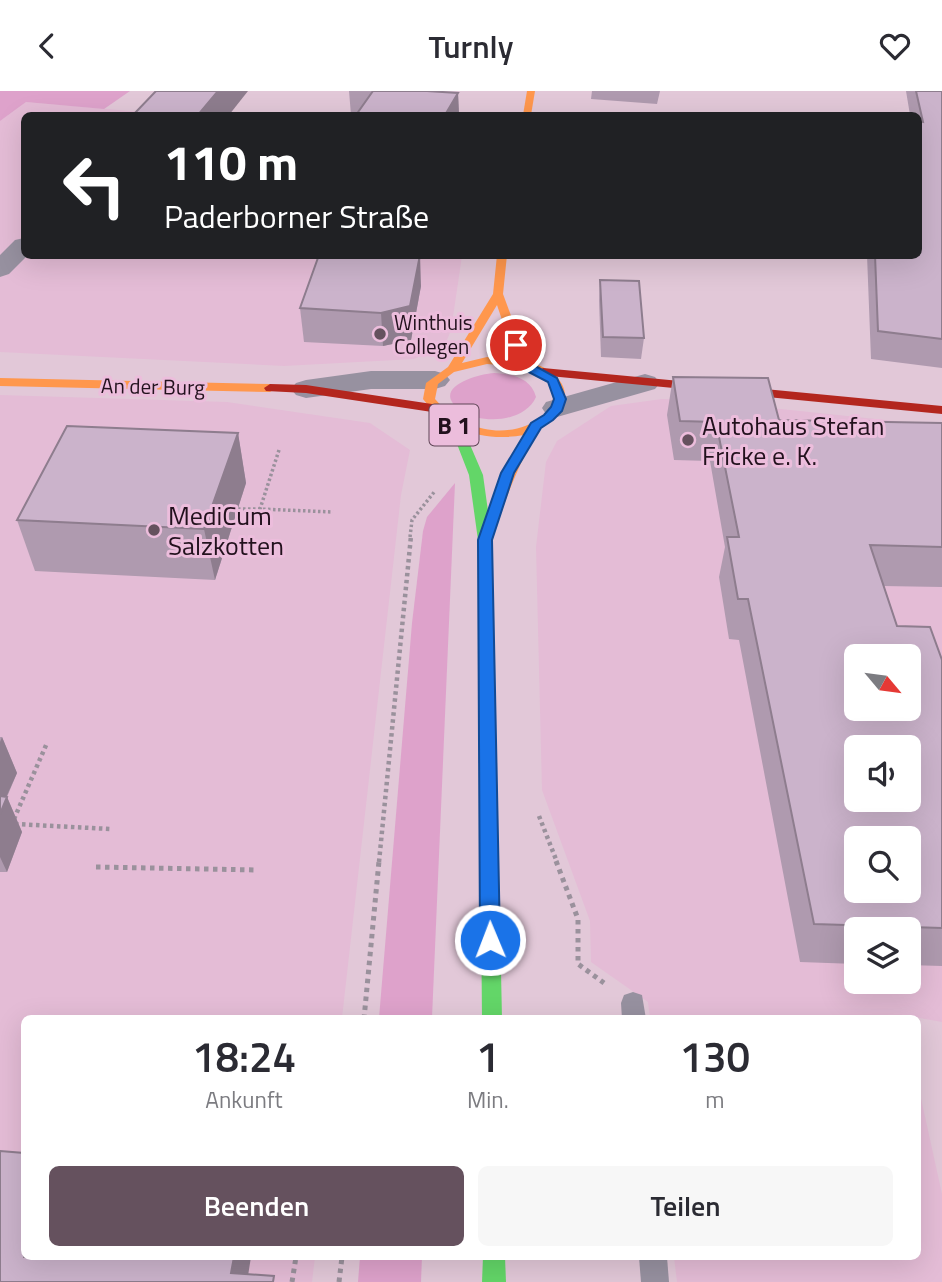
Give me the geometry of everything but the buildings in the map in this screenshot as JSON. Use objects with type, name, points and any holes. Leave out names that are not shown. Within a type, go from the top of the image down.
[{"type":"main road","points":[[528,112],[531,91]]},
{"type":"main road","name":"B 1","points":[[502,259],[498,294],[523,364]]},
{"type":"main road","name":"B 1","points":[[498,294],[440,385],[441,418],[456,426],[496,433],[546,417]]},
{"type":"main road","name":"B 1","points":[[440,385],[487,360],[523,364],[543,372]]},
{"type":"main road","points":[[543,372],[942,410]]},
{"type":"main road","points":[[543,372],[558,389],[560,399],[546,417]]},
{"type":"main road","name":"An der Burg","points":[[0,382],[306,389]]},
{"type":"main road","name":"B 1","points":[[485,540],[508,473],[546,417]]},
{"type":"main road","name":"B 1","points":[[456,426],[476,475],[485,540],[492,1015]]},
{"type":"main road","points":[[494,1260],[494,1282]]},
{"type":"street","points":[[0,268],[21,248]]},
{"type":"street","name":"An der Burg","points":[[306,389],[371,380],[440,385]]},
{"type":"street","points":[[546,417],[645,383]]},
{"type":"lane","points":[[653,1260],[655,1282]]},
{"type":"path","points":[[260,509],[279,450]]},
{"type":"path","points":[[365,1015],[412,520],[441,484]]},
{"type":"path","points":[[238,509],[333,512]]},
{"type":"path","points":[[47,743],[12,824],[110,829]]},
{"type":"path","points":[[535,804],[578,919],[578,964],[634,1011]]},
{"type":"path","points":[[96,867],[257,870]]},
{"type":"path","points":[[292,1282],[296,1260]]},
{"type":"path","points":[[339,1282],[342,1260]]},
{"type":"shaded area","points":[[0,91],[130,91],[104,109],[26,102],[0,121]]},
{"type":"shaded area","points":[[26,102],[141,112],[21,112],[21,259],[462,259],[451,330],[447,340],[434,350],[414,359],[284,366],[0,352],[0,121]]},
{"type":"shaded area","points":[[494,373],[514,376],[530,385],[536,397],[531,405],[513,416],[492,419],[471,415],[453,403],[450,396],[458,384]]},
{"type":"shaded area","points":[[0,395],[227,402],[370,423],[410,450],[401,495],[342,1015],[21,1015],[21,1260],[315,1260],[312,1282],[0,1282]]},
{"type":"shaded area","points":[[662,399],[695,400],[942,426],[942,1022],[921,1018],[921,1015],[650,1015],[648,1002],[591,962],[590,921],[542,790],[536,547],[546,462],[557,441],[611,406]]},
{"type":"shaded area","points":[[455,483],[432,1015],[379,1015],[412,623],[427,517]]},
{"type":"shaded area","points":[[921,1098],[942,1194],[942,1282],[677,1282],[674,1260],[921,1260]]},
{"type":"shaded area","points":[[360,1260],[422,1260],[421,1282],[358,1282]]},
{"type":"traffic: fast","points":[[456,426],[476,475],[485,540],[492,1015]]},
{"type":"traffic: fast","points":[[494,1260],[494,1282]]},
{"type":"traffic: slow","points":[[528,112],[531,91]]},
{"type":"traffic: slow","points":[[453,368],[498,294],[502,259]]},
{"type":"traffic: slow","points":[[498,294],[523,364]]},
{"type":"traffic: slow","points":[[487,360],[519,363],[550,376],[559,394],[555,411],[539,424],[506,434],[471,429],[440,412],[429,399],[432,383],[450,370],[487,360]]},
{"type":"traffic: slow","points":[[0,382],[270,388]]},
{"type":"traffic: slow","points":[[488,531],[508,473],[536,425]]},
{"type":"traffic: jam","points":[[543,372],[942,410]]},
{"type":"traffic: jam","points":[[270,388],[306,389],[432,408]]},
{"type":"place","name":"Winthuis Collegen","points":[[380,334]]},
{"type":"place","name":"Autohaus Stefan Fricke e. K.","points":[[688,440]]},
{"type":"place","name":"MediCum Salzkotten","points":[[154,530]]},
{"type":"route","points":[[490,940],[485,540],[508,473],[536,425],[549,418],[560,399],[553,380],[543,372],[523,364],[516,345]]}]
